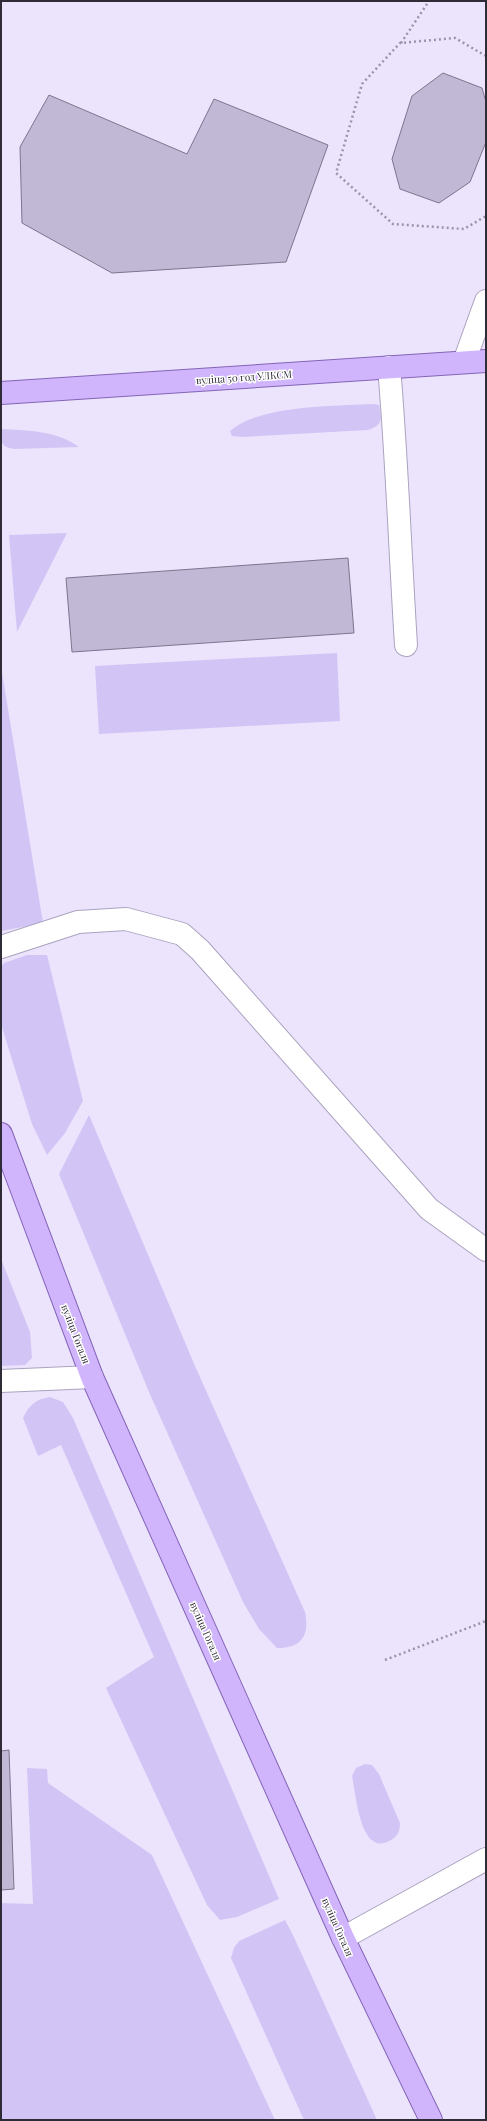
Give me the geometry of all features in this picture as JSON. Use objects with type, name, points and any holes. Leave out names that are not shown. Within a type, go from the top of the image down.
[{"type":"main road","name":"вуліца 50 год УЛКСМ","points":[[1,392],[486,360]]},
{"type":"main road","name":"вуліца Гогаля","points":[[1,1134],[92,1377],[343,1938],[430,2120]]},
{"type":"street","points":[[464,362],[486,301]]},
{"type":"street","points":[[389,367],[395,438],[406,645]]},
{"type":"street","points":[[1,947],[78,922],[126,919],[182,934],[200,950],[429,1209],[486,1250]]},
{"type":"street","points":[[1,1380],[92,1377]]},
{"type":"street","points":[[343,1938],[486,1859]]},
{"type":"path","points":[[429,1],[400,43],[362,84],[336,173],[393,224],[464,230],[486,216]]},
{"type":"path","points":[[400,43],[455,38],[486,56]]},
{"type":"path","points":[[386,1660],[486,1620]]},
{"type":"shaded area","points":[[379,405],[381,418],[379,424],[368,430],[242,437],[232,436],[230,431],[243,422],[259,416],[299,408]]},
{"type":"shaded area","points":[[1,429],[42,432],[71,442],[79,447],[9,448],[2,443]]},
{"type":"shaded area","points":[[67,533],[17,632],[9,535]]},
{"type":"shaded area","points":[[337,653],[340,721],[99,734],[95,666]]},
{"type":"shaded area","points":[[1,666],[43,923],[1,931]]},
{"type":"shaded area","points":[[27,955],[47,955],[83,1101],[65,1133],[47,1155],[32,1124],[1,1024],[1,967],[4,963]]},
{"type":"shaded area","points":[[89,1115],[195,1366],[305,1612],[305,1634],[298,1643],[292,1646],[277,1648],[259,1629],[243,1602],[149,1392],[59,1174]]},
{"type":"shaded area","points":[[1,1259],[30,1332],[32,1358],[25,1365],[1,1366]]},
{"type":"shaded area","points":[[50,1397],[63,1402],[73,1418],[279,1899],[237,1917],[220,1920],[207,1905],[106,1688],[154,1657],[61,1445],[38,1456],[23,1418],[34,1403],[41,1399]]},
{"type":"shaded area","points":[[365,1764],[372,1765],[379,1774],[400,1823],[397,1835],[391,1840],[381,1843],[372,1841],[366,1833],[361,1822],[358,1809],[352,1776],[356,1768]]},
{"type":"shaded area","points":[[27,1768],[47,1769],[48,1783],[152,1855],[275,2120],[1,2120],[1,1903],[33,1904]]},
{"type":"shaded area","points":[[285,1920],[377,2120],[304,2120],[231,1958],[234,1948],[239,1941]]},
{"type":"building","points":[[443,73],[482,88],[486,102],[486,142],[470,182],[439,203],[400,189],[392,159],[412,96]]},
{"type":"building","points":[[49,95],[187,154],[214,99],[328,145],[286,262],[112,273],[22,223],[20,147]]},
{"type":"building","points":[[348,558],[354,633],[72,652],[66,578]]},
{"type":"building","points":[[9,1750],[14,1889],[1,1890],[1,1751]]}]
